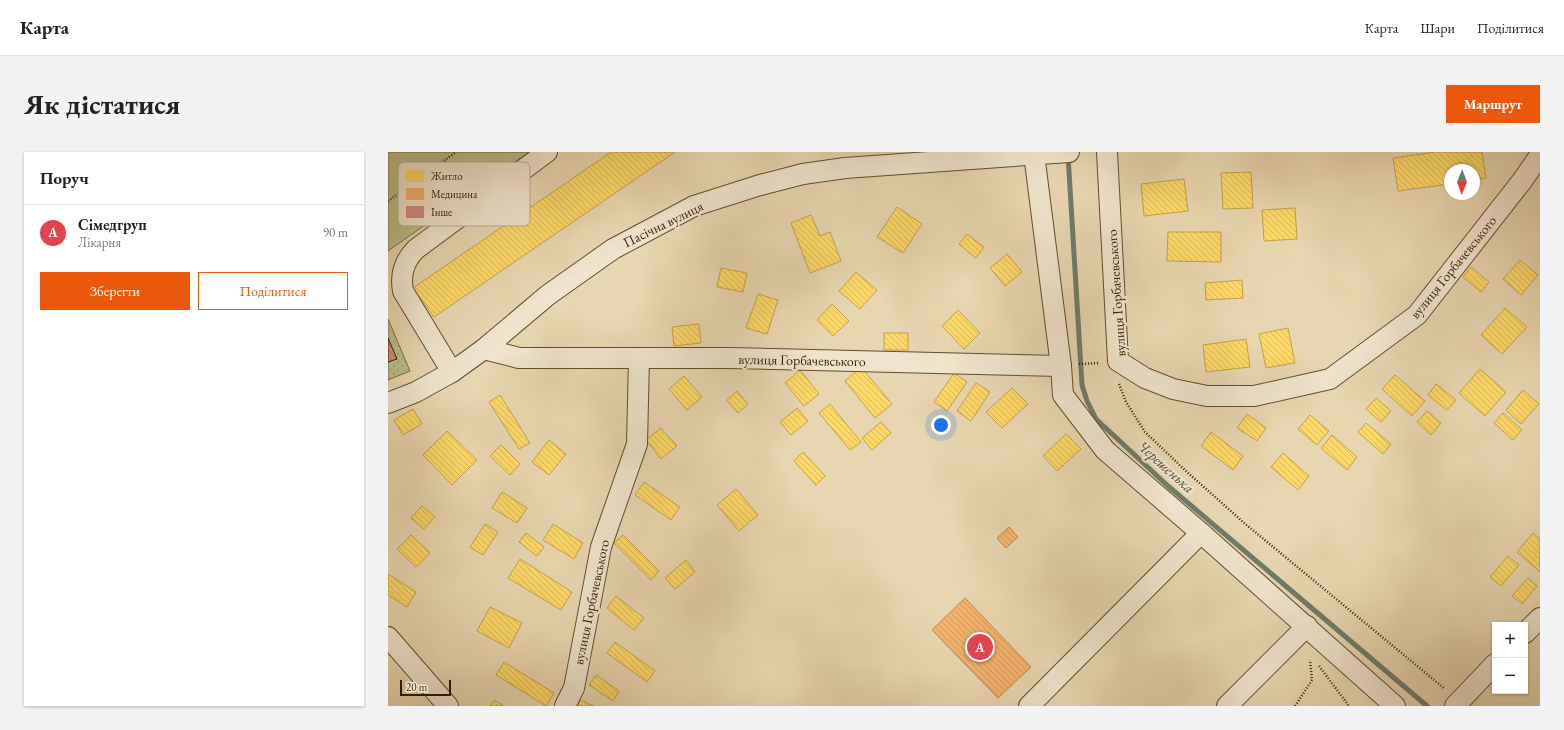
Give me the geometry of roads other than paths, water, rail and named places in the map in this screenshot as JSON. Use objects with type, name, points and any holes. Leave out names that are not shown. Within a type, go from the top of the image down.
[{"type":"street","points":[[530,165],[547,152]]},
{"type":"street","name":"вулиця Горбачевського","points":[[1107,152],[1118,361],[1145,378],[1172,389],[1207,396],[1254,396],[1330,379],[1417,315],[1522,181],[1540,155]]},
{"type":"street","name":"Пасічна вулиця","points":[[388,402],[416,392],[452,372],[484,349],[548,295],[613,249],[694,206],[760,185],[803,174],[842,160],[1061,153]]},
{"type":"street","points":[[1034,154],[1063,395],[1105,450],[1202,533],[1395,706]]},
{"type":"street","points":[[447,226],[410,255],[402,272],[401,282],[403,291],[452,372]]},
{"type":"street","name":"вулиця Горбачевського","points":[[484,349],[520,358],[728,358],[1060,366]]},
{"type":"street","name":"вулиця Горбачевського","points":[[565,706],[574,688],[601,547],[637,444],[639,358]]},
{"type":"street","points":[[1034,705],[1202,533]]},
{"type":"street","points":[[1528,630],[1540,618]]},
{"type":"street","points":[[1227,706],[1307,626]]},
{"type":"street","points":[[388,637],[448,706]]},
{"type":"street","points":[[1457,703],[1492,667]]},
{"type":"waterway","name":"Черешенька","points":[[1068,155],[1082,385],[1087,401],[1096,419],[1168,486],[1427,706]]},
{"type":"place","name":"Сімедгруп","points":[[980,647]]}]
